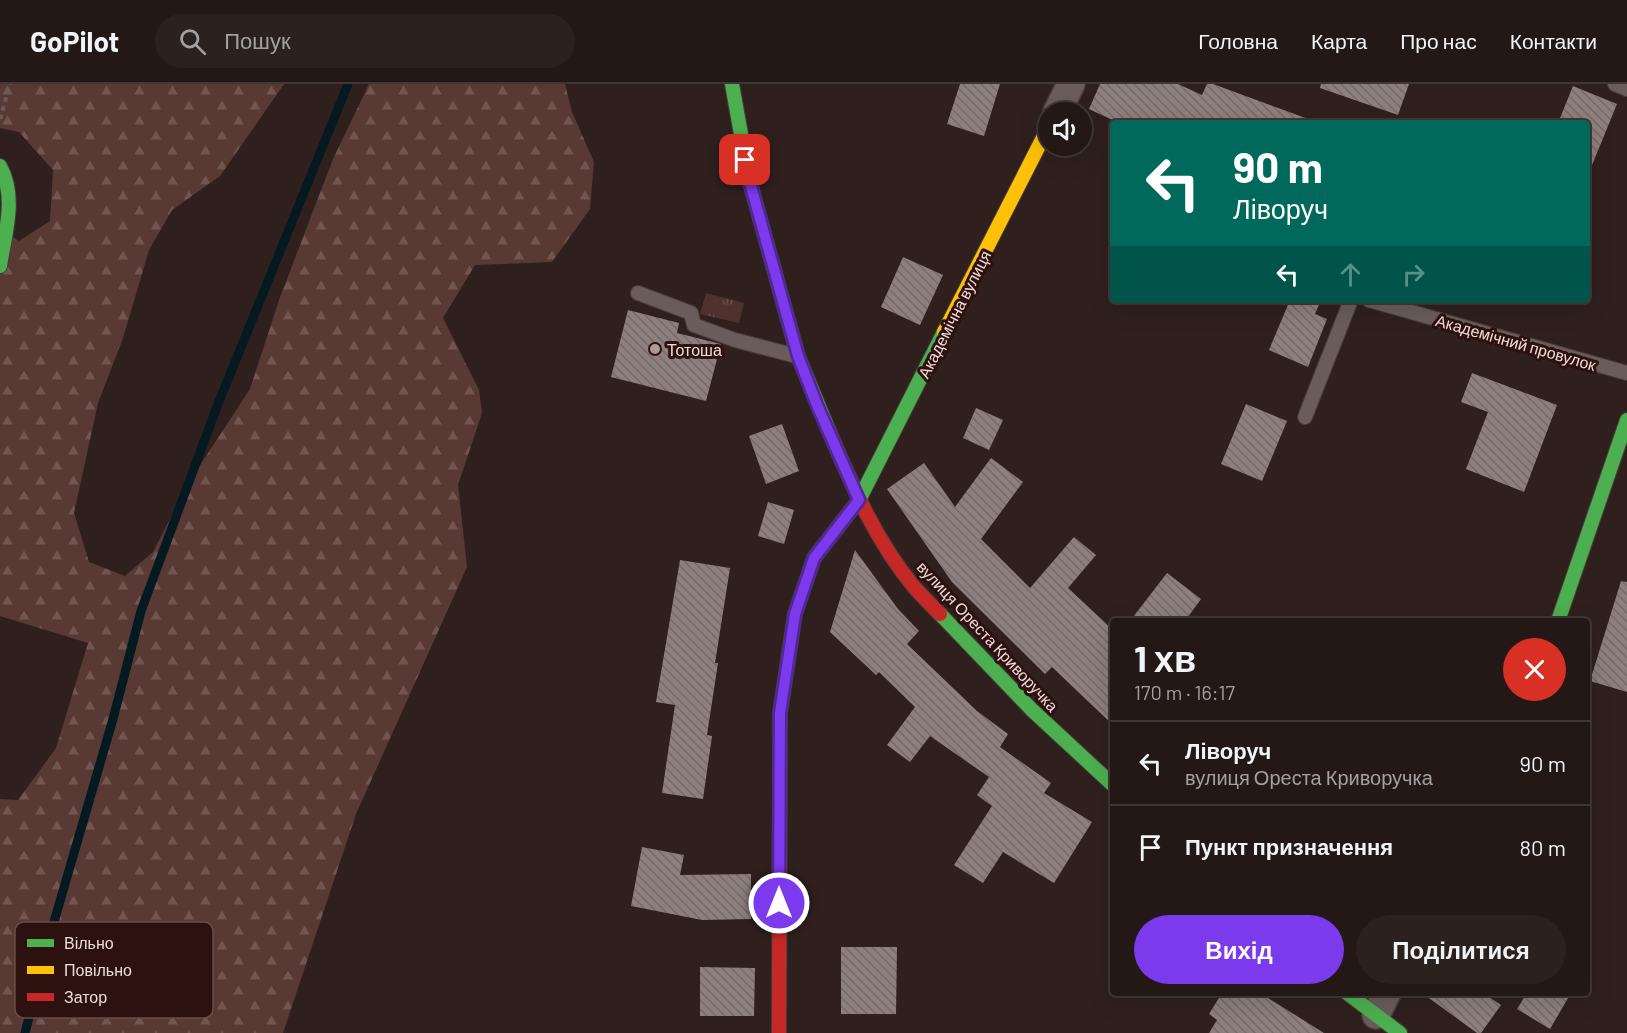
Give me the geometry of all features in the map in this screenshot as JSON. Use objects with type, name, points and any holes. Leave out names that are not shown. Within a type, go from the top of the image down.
[{"type":"street","name":"вулиця Ореста Криворучка","points":[[732,84],[749,179],[798,356],[859,500],[884,544],[914,587],[1032,710],[1110,782]]},
{"type":"street","points":[[1061,102],[1071,84]]},
{"type":"street","name":"Академічна вулиця","points":[[779,1033],[780,713],[795,614],[814,558],[859,500],[1038,148]]},
{"type":"street","points":[[0,166],[5,172],[10,195],[0,266]]},
{"type":"street","points":[[1559,618],[1627,420]]},
{"type":"street","points":[[1357,996],[1382,1004],[1400,1033]]},
{"type":"lane","points":[[1615,84],[1627,89]]},
{"type":"lane","points":[[638,293],[691,313],[694,325],[735,340],[798,356]]},
{"type":"lane","points":[[1305,417],[1350,303]]},
{"type":"lane","name":"Академічний провулок","points":[[1380,303],[1627,373]]},
{"type":"path","points":[[0,119],[10,84]]},
{"type":"green space","points":[[0,84],[284,84],[220,176],[172,210],[149,250],[123,338],[98,403],[74,513],[89,562],[125,576],[153,552],[189,482],[250,389],[279,300],[333,159],[369,84],[565,84],[572,112],[594,162],[590,209],[552,262],[475,265],[443,318],[479,390],[482,413],[458,485],[467,567],[356,814],[283,1033],[0,1033],[0,799],[18,800],[56,748],[88,643],[0,616],[0,228],[19,241],[50,221],[53,170],[19,132],[0,128]]},
{"type":"green space","points":[[706,293],[744,303],[739,323],[700,314]]},
{"type":"building","points":[[960,84],[1000,84],[984,136],[947,124]]},
{"type":"building","points":[[1100,84],[1178,84],[1202,95],[1207,84],[1213,84],[1311,120],[1113,120],[1092,110],[1092,102]]},
{"type":"building","points":[[1321,84],[1409,84],[1398,115],[1320,88]]},
{"type":"building","points":[[1573,86],[1617,104],[1590,170],[1590,120],[1559,120]]},
{"type":"building","points":[[903,257],[943,275],[920,325],[881,307]]},
{"type":"building","points":[[1289,303],[1320,303],[1315,314],[1327,319],[1308,367],[1269,350]]},
{"type":"building","points":[[628,310],[679,323],[677,333],[721,344],[706,401],[611,377]]},
{"type":"building","points":[[1472,373],[1557,405],[1524,492],[1466,469],[1488,412],[1461,402]]},
{"type":"building","points":[[1246,404],[1287,421],[1262,481],[1221,464]]},
{"type":"building","points":[[976,408],[1003,420],[989,450],[963,438]]},
{"type":"building","points":[[782,424],[799,471],[766,484],[749,436]]},
{"type":"building","points":[[991,458],[1023,482],[981,539],[1030,588],[1074,537],[1096,555],[1068,588],[1110,627],[1110,722],[1052,667],[1045,674],[952,582],[887,489],[924,463],[955,507]]},
{"type":"building","points":[[768,502],[794,510],[784,544],[758,536]]},
{"type":"building","points":[[855,550],[898,609],[919,631],[907,644],[977,711],[1008,734],[1000,747],[1051,783],[1044,793],[1092,822],[1054,883],[1003,852],[983,883],[954,865],[992,806],[977,795],[989,777],[930,736],[910,762],[887,745],[915,707],[879,672],[876,675],[830,632]]},
{"type":"building","points":[[680,560],[730,568],[715,663],[718,663],[707,735],[712,736],[703,799],[662,793],[675,705],[656,702]]},
{"type":"building","points":[[1167,573],[1201,599],[1187,618],[1132,618]]},
{"type":"building","points":[[1621,581],[1627,582],[1627,692],[1590,681]]},
{"type":"building","points":[[642,847],[684,855],[680,875],[751,874],[751,919],[702,920],[631,906]]},
{"type":"building","points":[[841,947],[897,947],[896,1014],[841,1014]]},
{"type":"building","points":[[700,967],[755,968],[754,1016],[700,1016]]},
{"type":"building","points":[[1220,996],[1265,996],[1324,1033],[1209,1033],[1217,1020],[1209,1014]]},
{"type":"building","points":[[1426,996],[1488,996],[1501,1005],[1481,1033],[1477,1033]]},
{"type":"building","points":[[1525,996],[1569,996],[1550,1029],[1517,1009]]},
{"type":"waterway","points":[[54,922],[113,719],[141,611],[218,404],[348,84]]},
{"type":"waterway","points":[[25,1033],[29,1018]]},
{"type":"traffic: fast","points":[[732,84],[749,179],[798,356],[829,431]]},
{"type":"traffic: fast","points":[[0,166],[8,190],[9,203],[0,266]]},
{"type":"traffic: fast","points":[[780,749],[780,713],[795,614],[814,558],[859,500],[944,332]]},
{"type":"traffic: fast","points":[[1559,618],[1627,420]]},
{"type":"traffic: fast","points":[[940,614],[1032,710],[1110,782]]},
{"type":"traffic: fast","points":[[1351,996],[1400,1033]]},
{"type":"traffic: slow","points":[[944,332],[1038,148]]},
{"type":"traffic: jam","points":[[829,431],[856,492],[888,552],[915,588],[940,614]]},
{"type":"traffic: jam","points":[[779,1033],[780,749]]},
{"type":"place","name":"Тотоша","points":[[655,349]]},
{"type":"route","points":[[745,160],[798,356],[859,500],[814,558],[795,614],[780,713],[779,903]]}]
